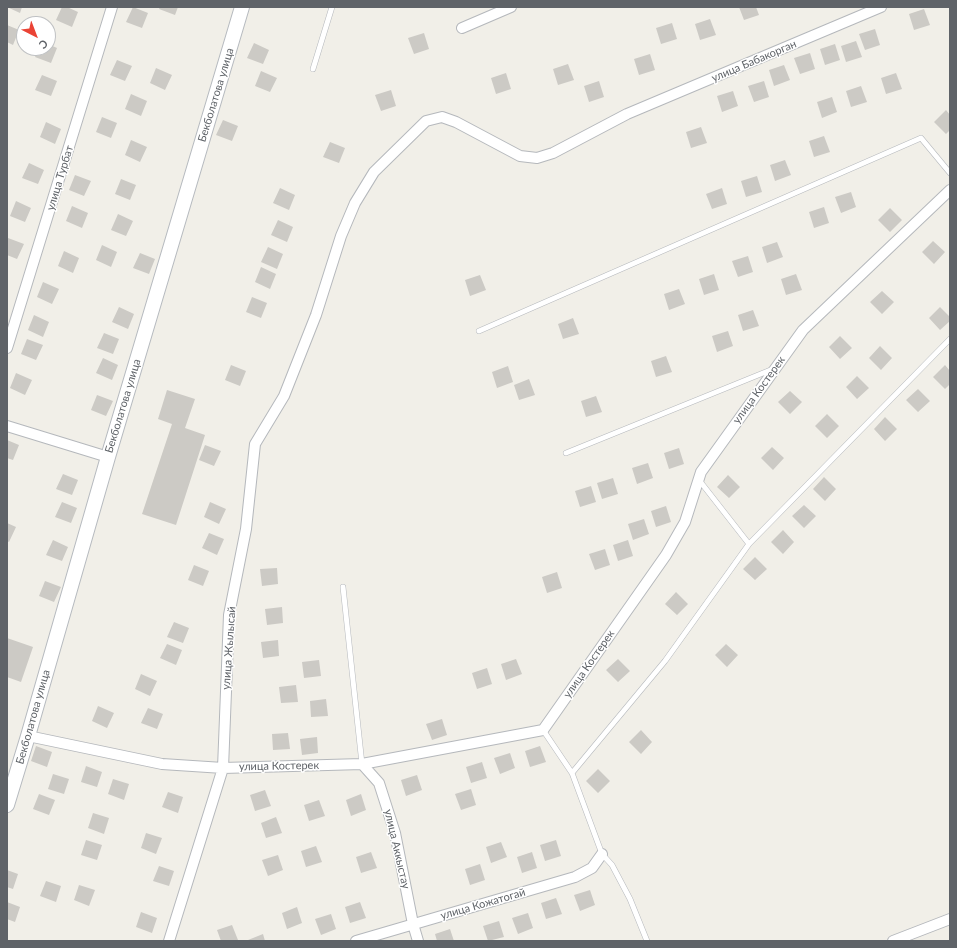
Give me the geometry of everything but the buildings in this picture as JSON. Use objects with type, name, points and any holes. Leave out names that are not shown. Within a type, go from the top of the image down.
[{"type":"street","name":"улица Турбат","points":[[7,348],[112,7]]},
{"type":"street","name":"Бекболатова улица","points":[[7,805],[108,457],[242,7]]},
{"type":"street","points":[[462,28],[511,7]]},
{"type":"street","name":"улица Бабакорган","points":[[316,315],[341,236],[355,203],[374,172],[426,122],[442,117],[456,122],[520,156],[537,158],[553,152],[627,114],[880,7]]},
{"type":"street","name":"улица Костерек","points":[[28,736],[162,764],[223,768],[362,764],[543,730],[666,555],[686,522],[701,472],[803,330],[950,190]]},
{"type":"street","name":"улица Жылысай","points":[[169,941],[223,768],[230,615],[246,529],[255,444],[284,396],[316,315]]},
{"type":"street","points":[[7,426],[108,457]]},
{"type":"street","name":"улица Аккыстау","points":[[362,764],[380,783],[395,833],[413,924],[418,941]]},
{"type":"street","name":"улица Кожатогай","points":[[356,941],[575,877],[592,868],[602,854]]},
{"type":"street","points":[[893,941],[950,919]]},
{"type":"lane","points":[[313,68],[332,7]]},
{"type":"lane","points":[[479,331],[921,138],[950,173]]},
{"type":"lane","points":[[572,773],[665,661],[748,544],[950,339]]},
{"type":"lane","points":[[566,453],[775,368]]},
{"type":"lane","points":[[699,480],[748,544]]},
{"type":"lane","points":[[343,587],[362,764]]},
{"type":"lane","points":[[543,730],[572,773],[602,854],[612,865],[630,899],[647,941]]}]
